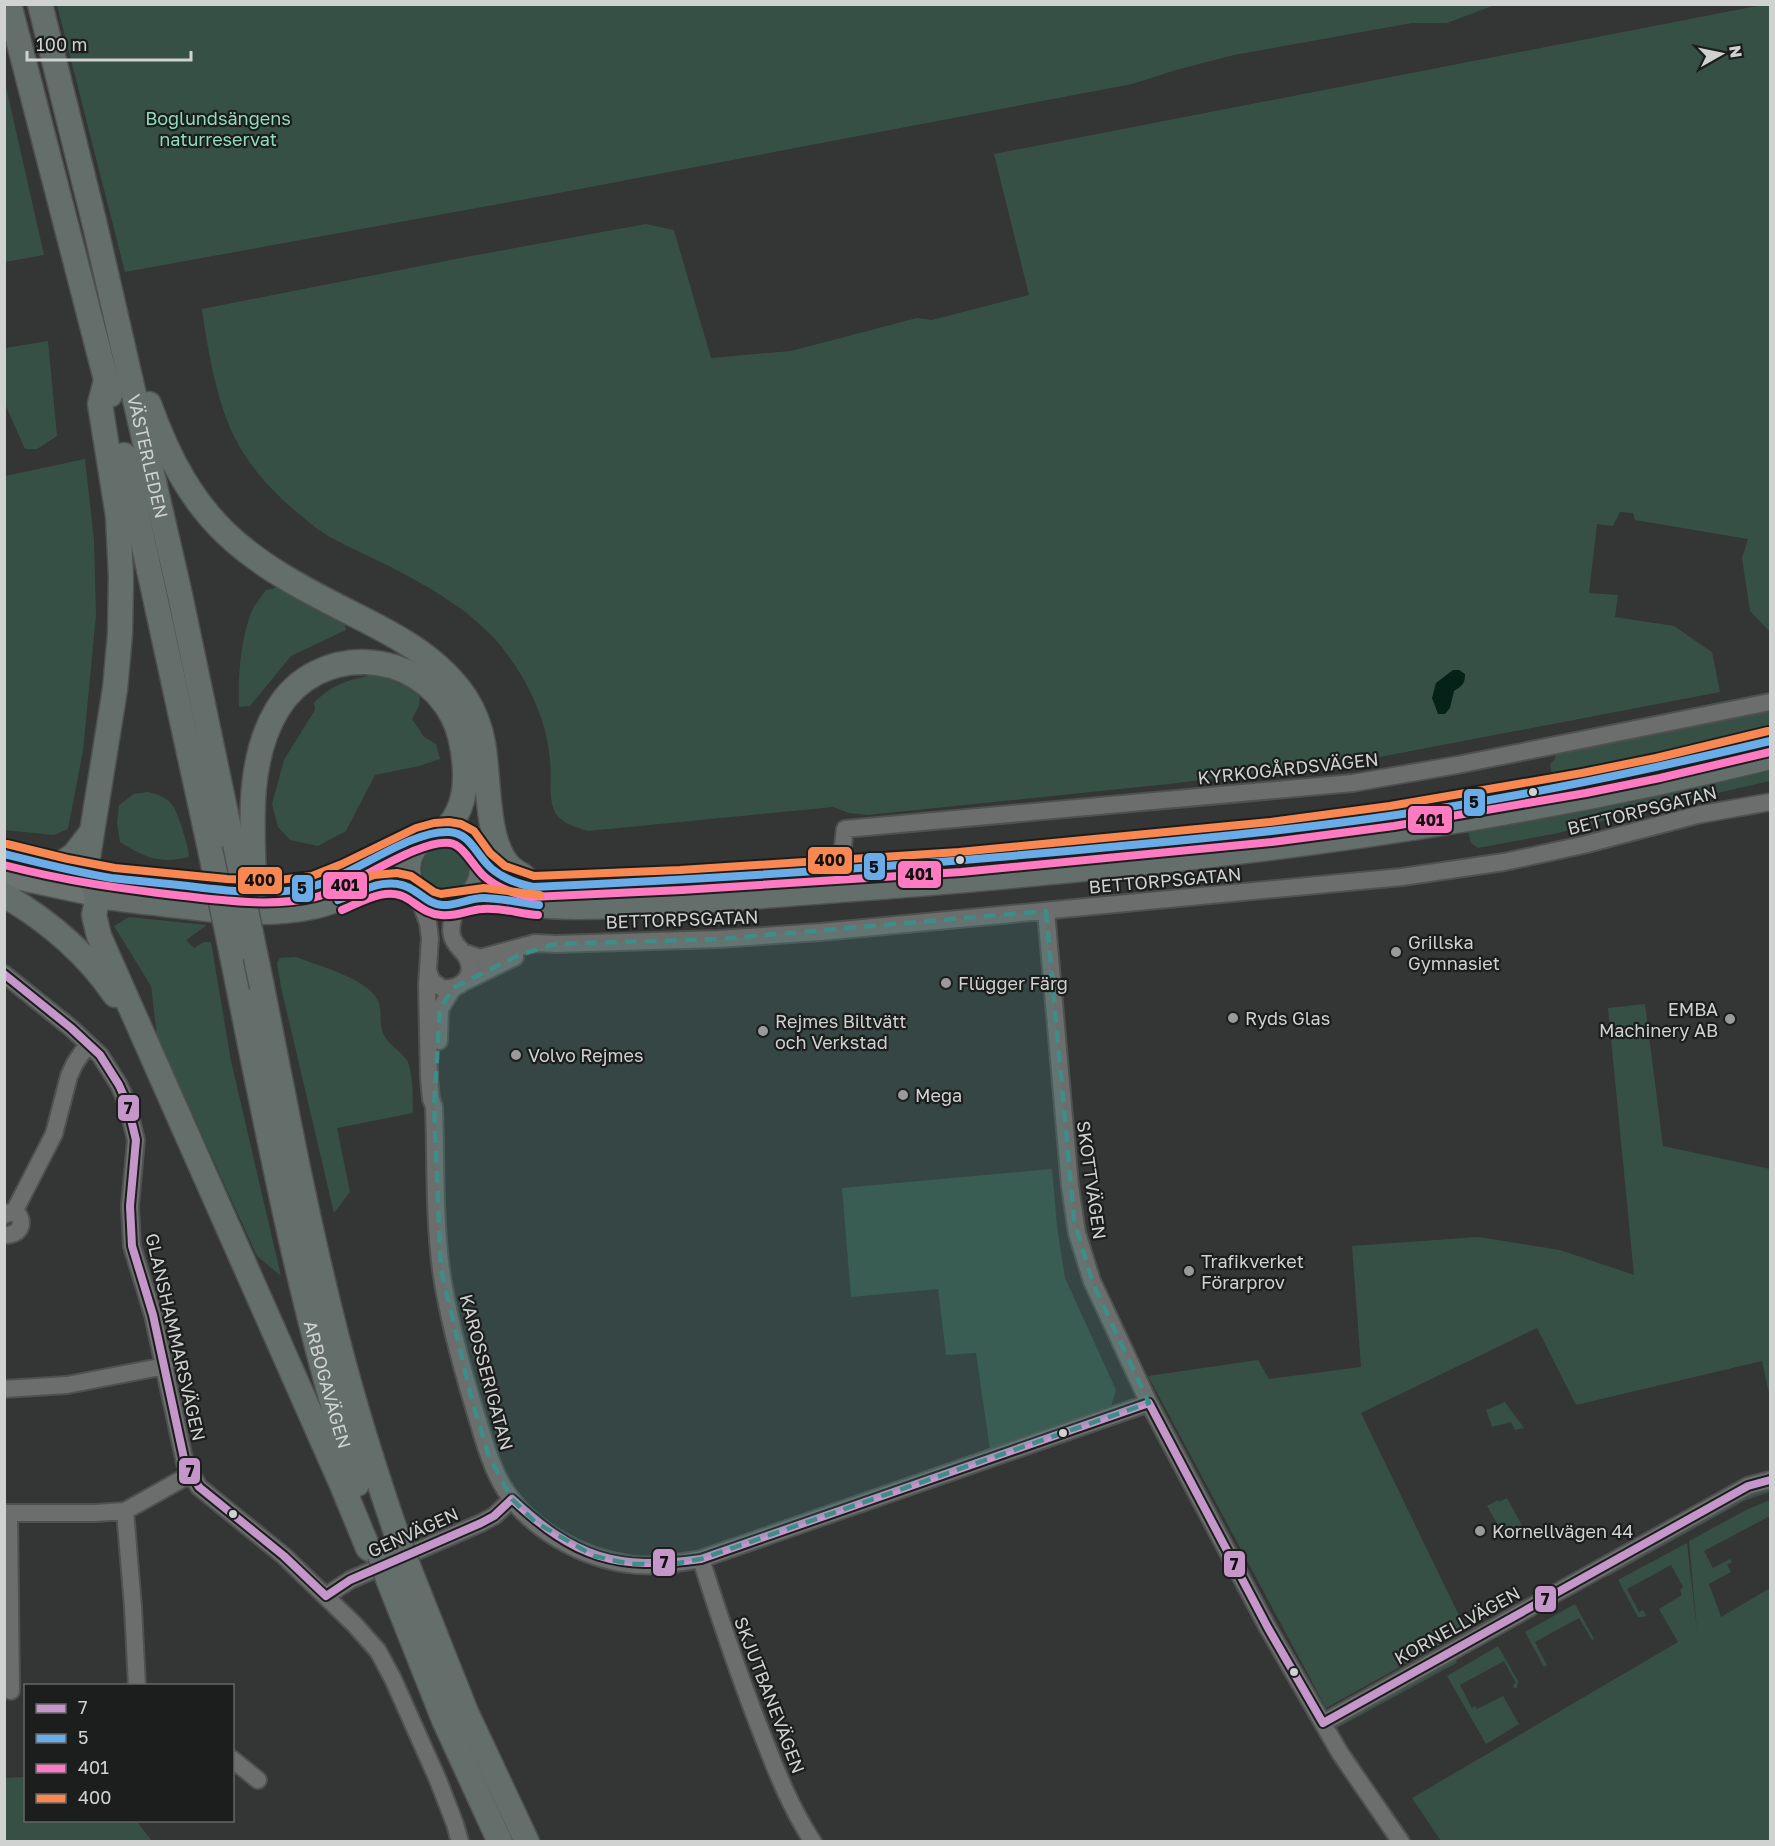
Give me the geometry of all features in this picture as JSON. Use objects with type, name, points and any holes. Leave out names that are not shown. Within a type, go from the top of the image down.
[{"type":"highway","name":"VÄSTERLEDEN","points":[[9,4],[106,380],[133,438],[180,595],[247,881],[246,910]]},
{"type":"highway","points":[[40,4],[113,302],[121,313],[133,438],[181,477],[198,503],[220,529],[245,551],[287,579],[402,639],[426,656],[449,677],[466,698],[478,721],[497,842],[505,861],[513,870],[524,876],[553,880],[627,883]]},
{"type":"highway","name":"VÄSTERLEDEN","points":[[88,874],[88,857],[119,652],[121,596],[119,537],[133,438]]},
{"type":"highway","name":"VÄSTERLEDEN","points":[[133,438],[220,902]]},
{"type":"highway","points":[[262,987],[247,881],[257,768],[265,736],[278,709],[296,686],[315,673],[336,664],[366,661],[407,672],[429,686],[450,712],[459,732],[465,784],[459,813],[436,833],[419,842],[410,856],[409,875],[416,892]]},
{"type":"highway","points":[[88,874],[136,881],[260,912],[301,909],[340,899],[381,883],[394,883],[437,904],[487,898],[544,906],[589,907],[891,886],[1198,840],[1392,816],[1594,781],[1770,741]]},
{"type":"highway","points":[[98,896],[220,902],[315,886],[338,878],[436,833],[456,834],[467,840],[479,857],[504,878],[519,885],[533,887],[1240,852],[1434,825],[1609,794],[1770,757]]},
{"type":"highway","points":[[460,902],[473,892],[480,881],[482,868],[479,857],[479,828],[486,769]]},
{"type":"highway","points":[[57,866],[74,855],[92,831]]},
{"type":"highway","points":[[88,874],[98,896],[94,915],[99,936],[329,1454],[368,1548],[391,1551]]},
{"type":"highway","points":[[98,896],[130,889],[136,881]]},
{"type":"highway","points":[[4,895],[45,922],[90,964],[116,996],[130,1004]]},
{"type":"highway","name":"ARBOGAVÄGEN","points":[[220,902],[291,1242],[328,1392],[391,1551],[447,1728],[500,1842]]},
{"type":"highway","name":"ARBOGAVÄGEN","points":[[246,910],[290,1133],[327,1297],[391,1551]]},
{"type":"highway","name":"ARBOGAVÄGEN","points":[[399,1575],[527,1842]]},
{"type":"main road","points":[[4,854],[88,874]]},
{"type":"main road","points":[[4,876],[98,896]]},
{"type":"street","name":"KYRKOGÅRDSVÄGEN","points":[[840,870],[845,829],[1353,783],[1457,765],[1770,702]]},
{"type":"street","name":"BETTORPSGATAN","points":[[463,952],[485,958],[535,943],[731,938],[1311,886],[1471,868],[1574,847],[1697,815],[1770,802]]},
{"type":"street","name":"KAROSSERIGATAN","points":[[416,892],[429,930],[429,1078],[434,1107],[441,1270],[450,1319],[471,1400],[489,1457],[503,1487],[535,1522],[563,1541],[594,1556],[630,1564],[672,1564],[700,1558],[1149,1403]]},
{"type":"street","points":[[428,971],[435,984],[442,988],[459,984],[470,967],[467,958],[456,946],[451,935],[460,902]]},
{"type":"street","name":"SKOTTVÄGEN","points":[[1046,911],[1070,1186],[1076,1226],[1092,1281],[1149,1403],[1268,1628],[1340,1753],[1401,1842]]},
{"type":"street","name":"BETTORPSGATAN","points":[[459,984],[521,954],[556,944]]},
{"type":"street","name":"GLANSHAMMARSVÄGEN","points":[[4,974],[100,1055],[119,1085],[127,1103],[136,1140],[130,1206],[132,1246],[153,1315],[184,1463],[199,1487],[284,1556],[368,1638],[378,1651],[390,1672],[438,1780],[460,1842]]},
{"type":"street","name":"KAROSSERIGATAN","points":[[434,1107],[438,1098],[440,1010],[447,995],[459,984]]},
{"type":"street","points":[[4,1235],[14,1235],[20,1230],[22,1223],[20,1215],[10,1212],[54,1134],[69,1076],[88,1044]]},
{"type":"street","points":[[4,1389],[67,1385],[165,1366]]},
{"type":"street","points":[[14,1691],[7,1513],[125,1511],[182,1479],[192,1476]]},
{"type":"street","name":"KORNELLVÄGEN","points":[[1323,1723],[1748,1486],[1770,1480]]},
{"type":"street","name":"GENVÄGEN","points":[[326,1596],[350,1580],[481,1523],[494,1516],[512,1499]]},
{"type":"street","points":[[125,1511],[137,1684]]},
{"type":"street","name":"SKJUTBANEVÄGEN","points":[[700,1558],[736,1666],[774,1767],[813,1842]]},
{"type":"street","points":[[234,1762],[258,1780]]},
{"type":"highlighted area","points":[[1046,911],[1074,1219],[1092,1281],[1149,1403],[701,1559],[672,1564],[630,1564],[594,1556],[535,1522],[512,1499],[489,1457],[472,1400],[441,1270],[434,1107],[440,1009],[453,988],[521,954],[556,944],[719,939]]},
{"type":"green space","name":"Boglundsängens naturreservat","points":[[57,4],[1495,5],[1447,23],[1412,23],[1234,55],[1132,84],[532,198],[125,272]]},
{"type":"green space","points":[[1770,5],[1770,632],[1750,611],[1742,558],[1748,539],[1635,520],[1633,513],[1620,512],[1613,526],[1597,524],[1589,593],[1618,595],[1615,617],[1674,626],[1712,652],[1720,692],[1348,763],[867,815],[849,813],[833,807],[588,831],[564,821],[554,810],[545,730],[527,686],[501,646],[489,632],[461,609],[431,589],[323,532],[280,497],[249,462],[234,436],[214,374],[202,309],[646,224],[674,230],[711,358],[791,351],[917,318],[932,320],[1029,295],[994,154]]},
{"type":"green space","points":[[4,78],[44,255],[5,262],[4,262]]},
{"type":"green space","points":[[48,341],[57,436],[37,449],[25,449],[5,404],[5,348]]},
{"type":"green space","points":[[85,459],[94,541],[96,615],[83,751],[68,829],[54,835],[5,830],[5,476]]},
{"type":"green space","points":[[283,586],[344,622],[346,630],[291,656],[250,706],[239,707],[240,660],[251,613],[266,590]]},
{"type":"green space","points":[[376,674],[420,692],[419,706],[412,719],[424,737],[436,744],[440,759],[375,775],[346,831],[318,846],[290,840],[278,827],[272,804],[284,760],[315,710],[314,703],[321,696],[342,683]]},
{"type":"green space","points":[[1770,708],[1770,726],[1599,771],[1556,776],[1552,774],[1550,764],[1557,752]]},
{"type":"green space","points":[[1770,764],[1770,781],[1655,807],[1558,833],[1478,848],[1471,843],[1468,831]]},
{"type":"green space","points":[[148,792],[168,800],[174,808],[189,857],[161,860],[145,856],[120,842],[117,823],[119,805],[134,794]]},
{"type":"green space","points":[[447,844],[456,846],[467,855],[472,869],[470,878],[461,889],[447,894],[438,892],[427,883],[422,869],[424,860],[433,849]]},
{"type":"green space","points":[[129,917],[207,925],[186,940],[194,948],[204,942],[211,942],[231,1061],[281,1276],[257,1256],[157,1036],[151,986],[114,926]]},
{"type":"green space","points":[[296,957],[343,974],[366,987],[374,995],[379,1003],[384,1035],[406,1059],[411,1076],[413,1113],[337,1128],[350,1192],[334,1213],[277,963],[280,958]]},
{"type":"green space","points":[[1645,1004],[1663,1146],[1770,1169],[1770,1398],[1762,1361],[1576,1405],[1537,1328],[1361,1413],[1466,1630],[1326,1708],[1148,1376],[1258,1360],[1269,1379],[1361,1367],[1352,1246],[1478,1237],[1560,1250],[1634,1275],[1608,1008]]},
{"type":"green space","points":[[1052,1169],[1065,1278],[1116,1390],[1110,1410],[990,1450],[976,1353],[946,1355],[938,1289],[851,1297],[842,1188]]},
{"type":"green space","points":[[1505,1402],[1524,1428],[1515,1430],[1511,1422],[1492,1427],[1486,1410]]},
{"type":"green space","points":[[1766,1488],[1770,1492],[1744,1501],[1607,1577],[1608,1571],[1743,1497]]},
{"type":"green space","points":[[1507,1498],[1524,1529],[1506,1539],[1487,1506]]},
{"type":"green space","points":[[1770,1500],[1770,1520],[1768,1517],[1704,1551],[1713,1568],[1730,1559],[1732,1562],[1727,1565],[1731,1572],[1709,1584],[1721,1617],[1770,1588],[1770,1841],[1441,1841],[1412,1798],[1678,1642],[1659,1609],[1682,1595],[1680,1590],[1683,1587],[1671,1565],[1627,1589],[1639,1612],[1643,1610],[1646,1615],[1644,1617],[1638,1617],[1618,1580],[1687,1543],[1697,1631],[1689,1541],[1748,1509]]},
{"type":"green space","points":[[1575,1604],[1594,1639],[1592,1640],[1579,1618],[1535,1642],[1547,1665],[1544,1667],[1525,1632]]},
{"type":"green space","points":[[1498,1646],[1518,1681],[1517,1687],[1515,1689],[1513,1685],[1516,1683],[1504,1661],[1460,1685],[1472,1708],[1475,1706],[1477,1709],[1503,1696],[1519,1724],[1486,1744],[1447,1676]]},
{"type":"green space","points":[[1454,1657],[1457,1662],[1453,1665],[1337,1728],[1338,1723]]},
{"type":"green space","points":[[24,1777],[24,1822],[136,1822],[152,1841],[5,1841],[5,1778]]},
{"type":"shaded area","points":[[1453,670],[1459,670],[1465,674],[1464,682],[1454,691],[1450,708],[1445,714],[1438,714],[1432,698],[1436,683]]},
{"type":"transit line","name":"400","points":[[7,844],[115,868],[271,881],[312,876],[416,828],[449,822],[461,824],[474,831],[490,853],[505,866],[534,876],[680,870],[959,852],[1270,822],[1390,806],[1582,773],[1768,731]]},
{"type":"transit line","name":"5","points":[[4,854],[111,878],[219,890],[267,892],[314,886],[417,838],[449,832],[457,833],[468,841],[497,873],[511,881],[533,887],[754,875],[1048,853],[1356,821],[1533,792],[1770,741]]},
{"type":"transit line","name":"401","points":[[4,865],[71,880],[138,890],[234,901],[283,902],[316,897],[331,892],[421,848],[450,843],[460,848],[490,881],[506,890],[525,896],[682,890],[961,872],[1272,842],[1394,826],[1586,793],[1770,752]]},
{"type":"transit line","name":"400","points":[[334,890],[374,875],[397,873],[411,876],[434,892],[441,894],[484,888],[540,895]]},
{"type":"transit line","name":"5","points":[[338,900],[376,886],[395,884],[404,885],[430,901],[442,905],[483,898],[539,905]]},
{"type":"transit line","name":"401","points":[[342,910],[375,896],[392,894],[400,895],[436,914],[452,915],[489,909],[538,915]]},
{"type":"transit line","name":"7","points":[[4,974],[71,1028],[100,1055],[119,1085],[127,1103],[136,1140],[130,1206],[132,1246],[153,1315],[185,1463],[199,1487],[284,1556],[326,1596]]},
{"type":"transit line","name":"7","points":[[1149,1403],[1268,1628],[1323,1723]]},
{"type":"transit line","name":"7","points":[[512,1499],[556,1535],[598,1556],[644,1563],[701,1559],[1149,1403]]},
{"type":"transit line","name":"7","points":[[1323,1723],[1748,1486],[1770,1480]]},
{"type":"transit line","name":"7","points":[[326,1596],[350,1580],[481,1523],[494,1516],[512,1499]]},
{"type":"place","name":"Grillska Gymnasiet","points":[[1396,952]]},
{"type":"place","name":"Flügger Färg","points":[[946,983]]},
{"type":"place","name":"Ryds Glas","points":[[1233,1018]]},
{"type":"place","name":"EMBA Machinery AB","points":[[1730,1019]]},
{"type":"place","name":"Rejmes Biltvätt och Verkstad","points":[[763,1031]]},
{"type":"place","name":"Volvo Rejmes","points":[[516,1055]]},
{"type":"place","name":"Mega","points":[[903,1095]]},
{"type":"place","name":"Trafikverket Förarprov","points":[[1189,1271]]},
{"type":"place","name":"Kornellvägen 44","points":[[1480,1531]]}]
